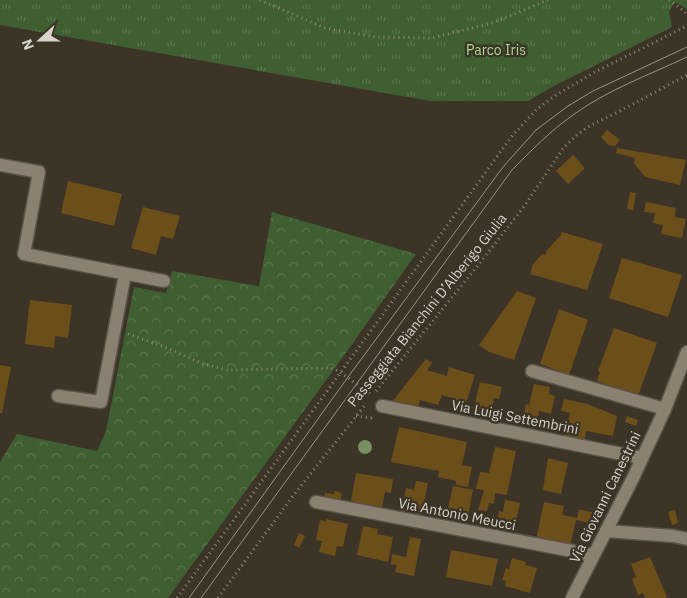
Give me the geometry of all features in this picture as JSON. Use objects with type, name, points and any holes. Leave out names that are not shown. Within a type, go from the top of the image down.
[{"type":"street","points":[[0,165],[38,172],[24,254],[164,281]]},
{"type":"street","points":[[58,396],[101,402],[125,274]]},
{"type":"street","name":"Via Giovanni Canestrini","points":[[572,598],[665,409],[687,352]]},
{"type":"street","points":[[532,371],[665,409]]},
{"type":"street","name":"Via Luigi Settembrini","points":[[382,406],[642,458]]},
{"type":"street","name":"Via Antonio Meucci","points":[[316,502],[593,554]]},
{"type":"street","points":[[606,531],[673,536],[687,540]]},
{"type":"path","points":[[260,0],[325,28],[375,37],[432,38],[492,23],[548,0]]},
{"type":"path","points":[[669,0],[685,12],[687,16]]},
{"type":"path","points":[[177,598],[512,136],[536,110],[556,95],[597,71],[687,26]]},
{"type":"path","name":"Passeggiata Bianchini D’Alberigo Giulia","points":[[218,598],[293,496],[523,208],[564,147],[578,134],[592,125],[620,112],[687,75]]},
{"type":"path","points":[[114,330],[157,344],[204,364],[227,370],[331,368],[340,372],[372,396]]},
{"type":"green space","name":"Parco Iris","points":[[0,0],[687,0],[687,9],[675,2],[669,12],[672,27],[528,101],[430,101],[0,25]]},
{"type":"green space","points":[[272,212],[416,254],[168,598],[0,598],[0,462],[17,434],[97,451],[106,431],[134,287],[166,293],[172,271],[259,286]]},
{"type":"building","points":[[607,130],[620,140],[615,146],[608,145],[601,137]]},
{"type":"building","points":[[617,148],[686,160],[680,185],[645,177],[634,163],[635,158],[616,153]]},
{"type":"building","points":[[573,155],[585,168],[568,184],[556,171]]},
{"type":"building","points":[[68,181],[122,194],[114,226],[61,213]]},
{"type":"building","points":[[630,192],[636,193],[633,210],[627,209]]},
{"type":"building","points":[[646,202],[676,208],[675,217],[686,219],[682,238],[661,234],[663,225],[653,223],[655,213],[644,212]]},
{"type":"building","points":[[143,207],[180,216],[173,239],[161,236],[156,255],[131,248]]},
{"type":"building","points":[[562,232],[603,244],[587,290],[530,274],[533,264],[542,254],[545,255]]},
{"type":"building","points":[[622,258],[682,275],[668,317],[609,298]]},
{"type":"building","points":[[517,291],[536,298],[514,360],[489,352],[479,345]]},
{"type":"building","points":[[30,300],[72,305],[68,338],[55,336],[54,348],[25,344]]},
{"type":"building","points":[[559,309],[588,320],[569,375],[540,364]]},
{"type":"building","points":[[614,328],[657,343],[638,396],[597,381],[600,372],[598,371]]},
{"type":"building","points":[[426,359],[432,363],[427,370],[447,376],[449,367],[475,375],[466,403],[451,400],[452,398],[442,395],[438,405],[420,400],[418,408],[391,403]]},
{"type":"building","points":[[0,365],[11,367],[2,413],[0,413]]},
{"type":"building","points":[[480,382],[502,387],[499,399],[494,398],[491,415],[473,411]]},
{"type":"building","points":[[534,384],[550,387],[549,394],[555,396],[551,414],[539,411],[537,423],[523,420],[526,404],[529,405]]},
{"type":"building","points":[[564,399],[588,404],[617,416],[613,436],[586,431],[584,444],[564,439],[570,413],[561,411]]},
{"type":"building","points":[[627,416],[638,420],[636,426],[625,422]]},
{"type":"building","points":[[399,427],[467,442],[462,465],[472,467],[468,487],[456,485],[456,481],[438,477],[439,471],[391,462]]},
{"type":"building","points":[[495,447],[516,451],[507,495],[495,493],[494,504],[489,503],[487,511],[478,510],[484,490],[476,489],[480,472],[489,473]]},
{"type":"building","points":[[548,458],[568,463],[561,494],[543,490]]},
{"type":"building","points":[[356,473],[393,479],[391,493],[385,492],[382,508],[351,501]]},
{"type":"building","points":[[416,481],[428,483],[421,516],[401,512],[406,488],[414,490]]},
{"type":"building","points":[[453,486],[473,490],[466,526],[445,521]]},
{"type":"building","points":[[335,491],[342,493],[340,502],[324,499],[325,493],[334,494]]},
{"type":"building","points":[[505,500],[520,503],[513,535],[491,530],[493,523],[497,524],[499,511],[503,512]]},
{"type":"building","points":[[544,502],[564,506],[562,515],[577,518],[579,509],[595,513],[590,523],[576,520],[570,547],[536,540]]},
{"type":"building","points":[[675,510],[678,523],[672,525],[668,512]]},
{"type":"building","points":[[326,519],[348,524],[343,547],[337,546],[335,556],[319,552],[322,541],[316,540],[320,520],[326,522]]},
{"type":"building","points":[[363,526],[378,529],[377,534],[393,537],[388,562],[357,555]]},
{"type":"building","points":[[299,533],[305,536],[299,548],[294,545]]},
{"type":"building","points":[[410,537],[421,539],[414,576],[395,572],[397,565],[391,564],[392,554],[406,557]]},
{"type":"building","points":[[451,550],[498,559],[492,586],[446,577]]},
{"type":"building","points":[[650,557],[667,597],[665,598],[645,598],[643,593],[638,595],[632,579],[636,577],[631,564]]},
{"type":"building","points":[[512,558],[526,562],[525,565],[537,568],[530,593],[505,586],[506,581],[502,580],[506,568],[509,569]]},
{"type":"tram line","points":[[189,598],[351,373],[503,167],[536,130],[568,106],[593,91],[687,47]]},
{"type":"tram line","points":[[201,598],[512,170],[549,134],[586,106],[614,90],[687,57]]}]
